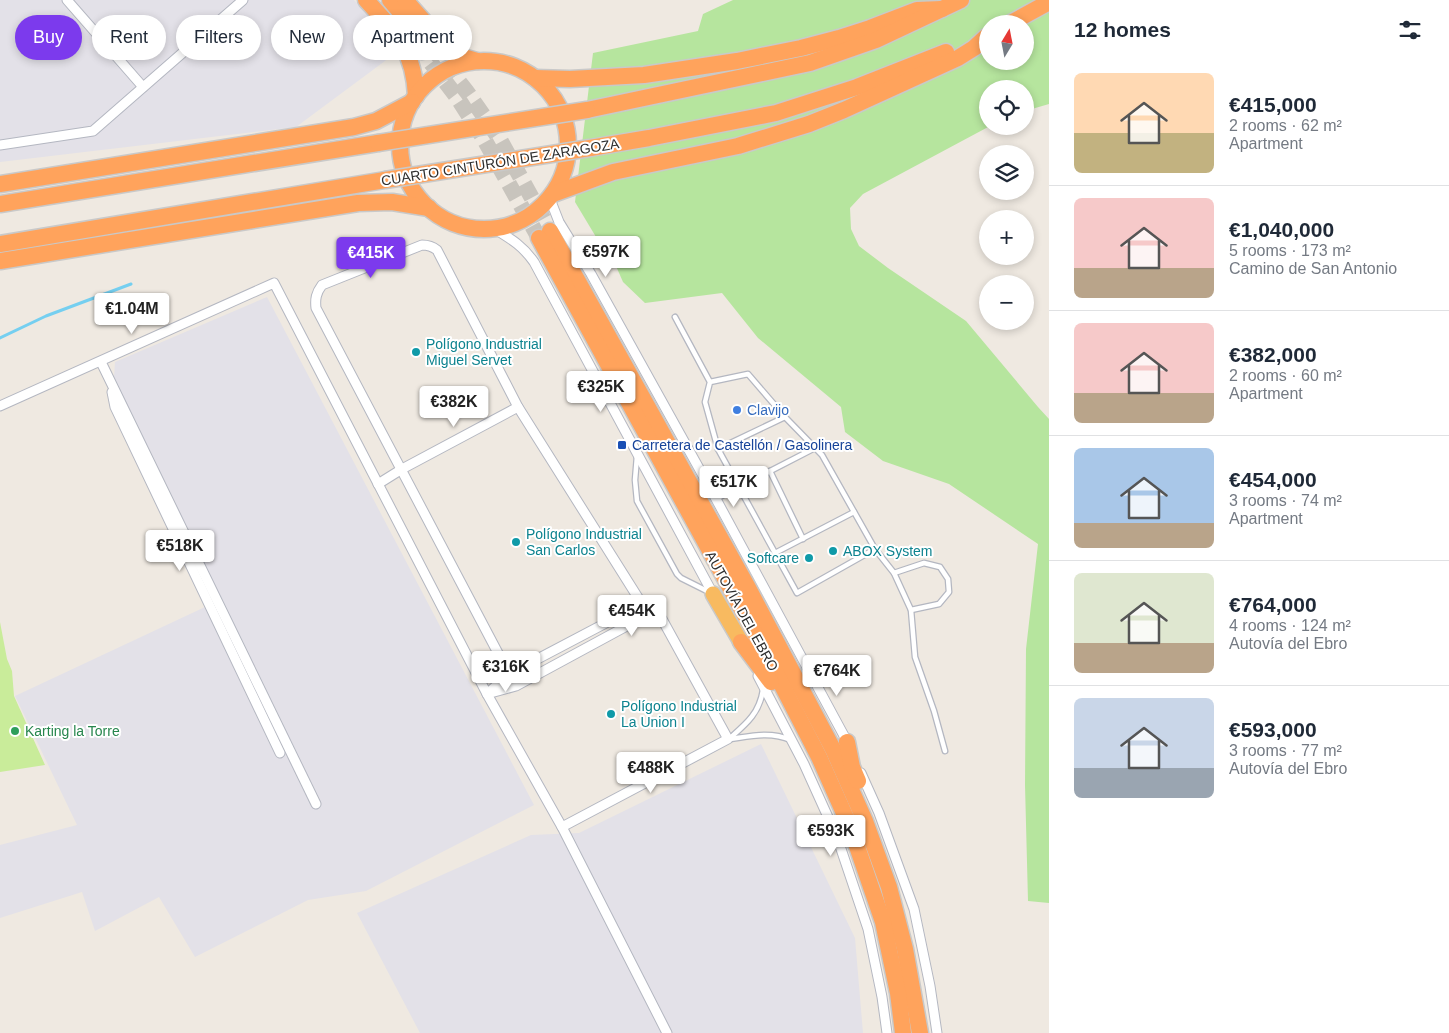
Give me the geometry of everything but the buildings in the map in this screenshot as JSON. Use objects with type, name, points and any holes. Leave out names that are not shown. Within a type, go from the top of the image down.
[{"type":"highway","points":[[366,0],[383,19],[408,53],[413,67],[414,99]]},
{"type":"highway","points":[[377,0],[426,48],[390,0]]},
{"type":"highway","points":[[405,0],[439,39],[460,56],[509,65],[523,70],[536,78],[557,103],[564,118],[568,134],[566,166],[552,196],[530,216],[517,222],[493,228],[459,225],[443,218],[429,208],[411,186],[401,160],[401,131],[405,117],[414,99],[426,84],[444,71],[479,61]]},
{"type":"highway","points":[[0,204],[587,110],[810,63],[876,40],[961,0]]},
{"type":"highway","points":[[1025,15],[1049,2]]},
{"type":"highway","points":[[536,78],[570,80],[644,75],[737,61],[838,38],[917,10],[942,9]]},
{"type":"highway","name":"CUARTO CINTURÓN DE ZARAGOZA","points":[[0,244],[590,148],[776,113],[857,87],[979,39]]},
{"type":"highway","points":[[552,196],[614,172],[738,146],[809,124],[958,58],[979,43]]},
{"type":"highway","points":[[0,184],[354,127],[376,121],[414,99]]},
{"type":"highway","points":[[0,260],[358,203],[392,202],[429,208]]},
{"type":"highway","name":"AUTOVÍA DEL EBRO","points":[[903,1033],[898,993],[883,922],[851,829],[819,757],[545,234],[752,594],[833,749],[865,822],[889,887],[905,949],[920,1033]]},
{"type":"highway","points":[[713,594],[741,642],[801,722]]},
{"type":"highway","points":[[848,742],[852,767],[874,818],[890,866],[889,887]]},
{"type":"street","points":[[67,0],[143,87]]},
{"type":"street","points":[[0,145],[93,131],[243,0]]},
{"type":"street","points":[[552,196],[559,222],[591,274],[848,742],[879,814],[914,909],[930,986],[936,1033]]},
{"type":"street","points":[[493,228],[513,240],[525,250],[534,262],[713,594]]},
{"type":"street","points":[[487,694],[508,674],[642,604],[518,407],[441,259],[433,247],[422,245],[322,285],[318,291],[316,308],[508,674]]},
{"type":"street","points":[[0,406],[274,283],[487,694],[562,827],[667,1033]]},
{"type":"street","points":[[101,362],[316,804]]},
{"type":"street","points":[[111,382],[115,407],[280,753]]},
{"type":"street","points":[[378,484],[402,469],[518,407]]},
{"type":"street","points":[[487,694],[516,686],[647,615],[652,614],[662,619],[728,740],[562,827]]},
{"type":"street","points":[[741,642],[804,764],[837,837],[868,929],[882,996],[887,1033]]},
{"type":"lane","points":[[675,317],[710,382],[705,402],[718,449],[797,593],[875,549]]},
{"type":"lane","points":[[710,382],[748,374],[785,417],[822,455],[875,549],[894,573],[911,610],[915,657],[934,711],[944,751]]},
{"type":"lane","points":[[718,449],[785,417]]},
{"type":"lane","points":[[716,499],[815,448]]},
{"type":"lane","points":[[637,455],[635,486],[639,506],[677,574],[681,578],[713,594]]},
{"type":"lane","points":[[770,471],[804,538]]},
{"type":"lane","points":[[775,553],[854,512]]},
{"type":"lane","points":[[894,573],[924,563],[940,567],[948,579],[949,592],[938,604],[911,610]]},
{"type":"lane","points":[[728,740],[744,725],[759,706],[764,686]]},
{"type":"lane","points":[[728,740],[768,734],[791,740]]},
{"type":"shaded area","points":[[0,0],[354,0],[367,15],[353,15],[353,60],[386,60],[296,127],[0,162]]},
{"type":"shaded area","points":[[267,297],[534,805],[366,891],[308,900],[195,957],[159,897],[95,931],[82,892],[0,918],[0,845],[77,825],[15,696],[205,607],[112,409],[115,362]]},
{"type":"shaded area","points":[[761,744],[855,938],[863,1033],[420,1033],[357,913],[531,835],[579,833]]},
{"type":"green space","points":[[733,0],[1049,0],[1049,104],[1034,108],[1034,80],[979,80],[979,132],[863,194],[850,208],[851,229],[859,246],[966,321],[1049,419],[1049,903],[1028,901],[1025,785],[1026,649],[1038,544],[949,484],[883,461],[845,432],[841,407],[758,338],[722,293],[645,303],[623,282],[609,250],[599,242],[575,202],[593,53],[698,31],[703,14]]},
{"type":"green space","name":"Karting la Torre","points":[[0,622],[7,659],[12,671],[14,696],[45,765],[0,772]]},
{"type":"waterway","points":[[0,338],[46,316],[131,284]]},
{"type":"tunnel","points":[[442,60],[499,138],[550,231]]},
{"type":"tunnel","points":[[431,63],[457,97],[484,139],[539,238]]},
{"type":"place","name":"Polígono Industrial Miguel Servet","points":[[416,352]]},
{"type":"place","name":"Clavijo","points":[[737,410]]},
{"type":"place","name":"Carretera de Castellón / Gasolinera","points":[[622,445]]},
{"type":"place","name":"Polígono Industrial San Carlos","points":[[516,542]]},
{"type":"place","name":"ABOX System","points":[[833,551]]},
{"type":"place","name":"Softcare","points":[[809,558]]},
{"type":"place","name":"Polígono Industrial La Union I","points":[[611,714]]},
{"type":"place","name":"Karting la Torre","points":[[15,731]]}]
